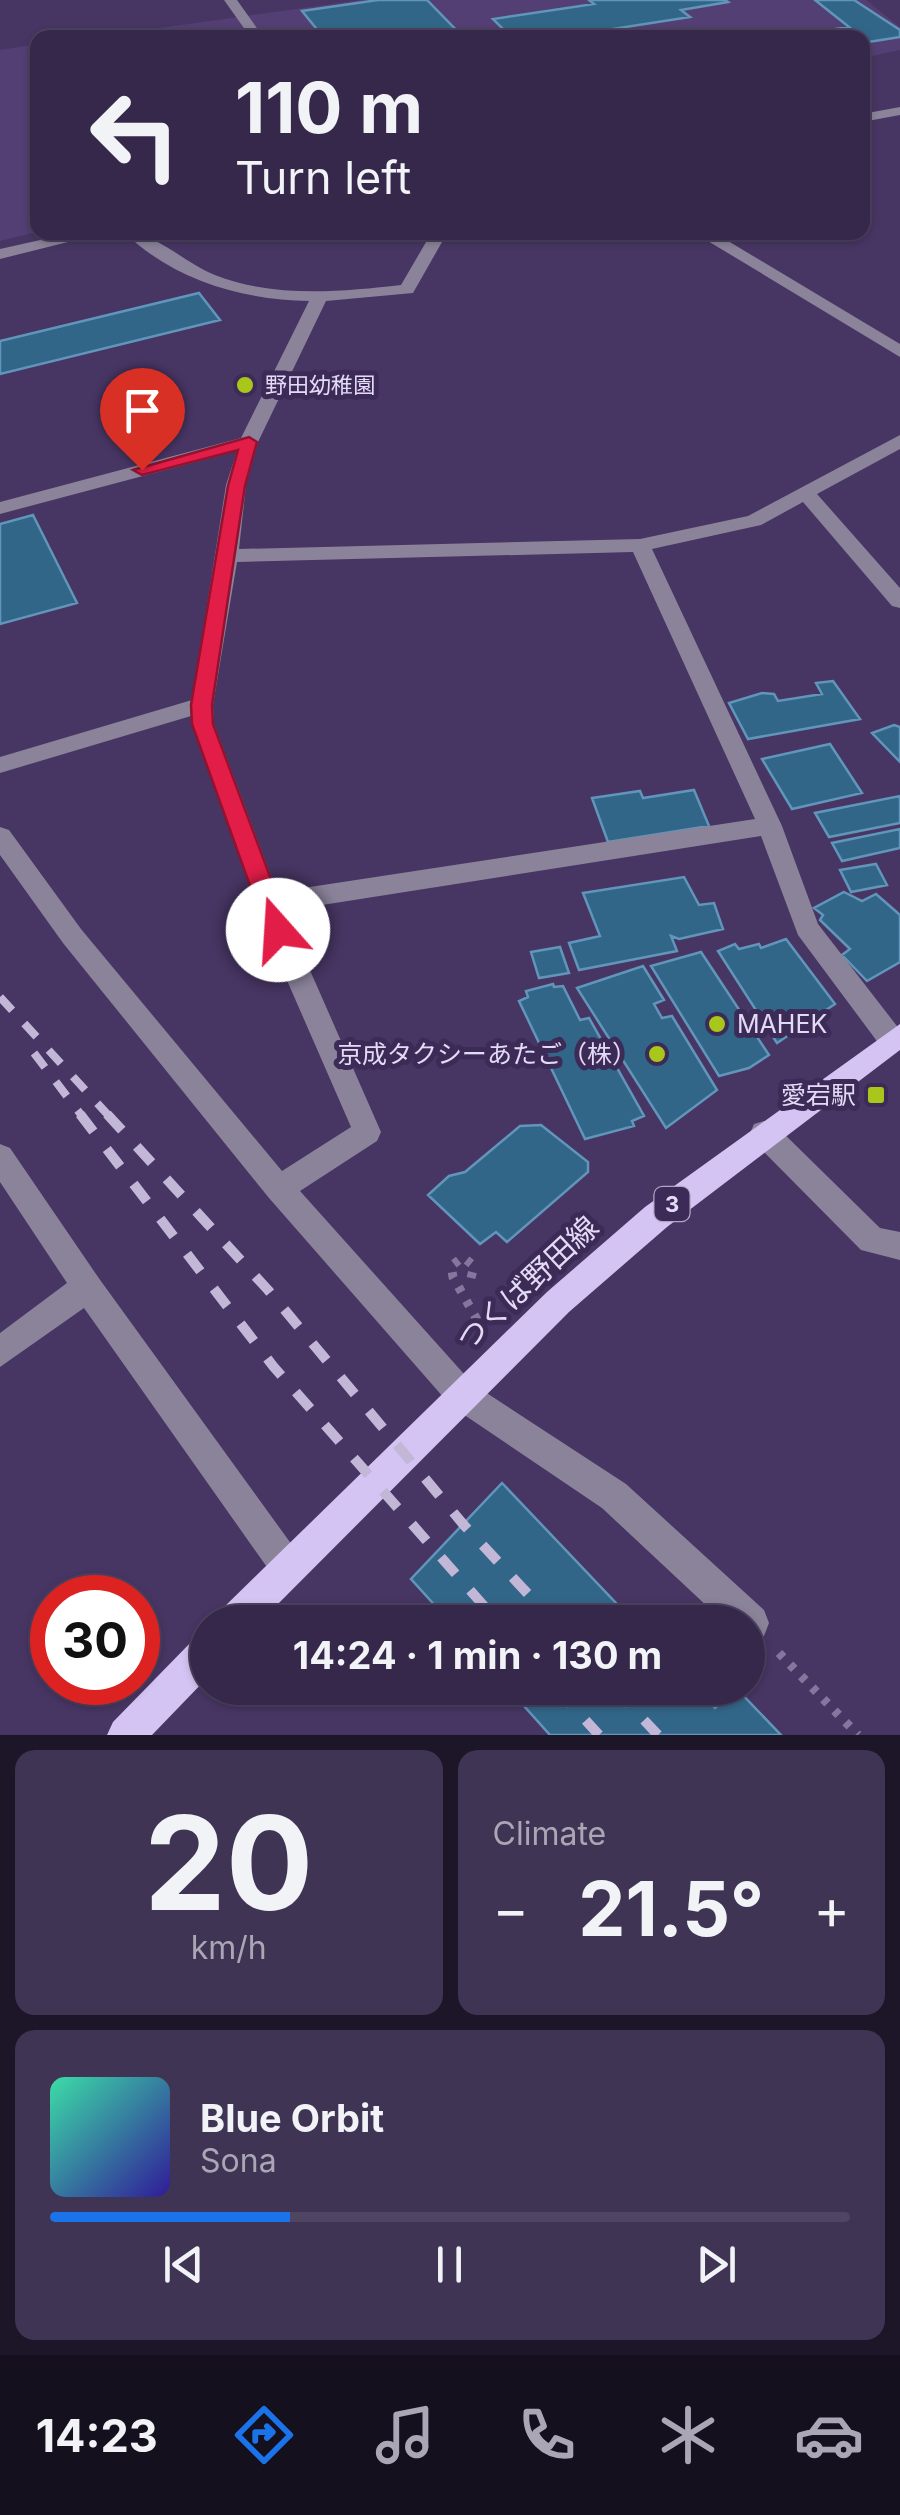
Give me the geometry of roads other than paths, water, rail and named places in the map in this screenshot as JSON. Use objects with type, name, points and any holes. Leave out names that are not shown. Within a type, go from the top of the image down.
[{"type":"main road","name":"つくば野田線","points":[[252,1605],[572,1289],[656,1216],[896,1038]]},
{"type":"main road","points":[[126,1735],[190,1669]]},
{"type":"street","points":[[230,0],[252,30]]},
{"type":"street","points":[[870,117],[900,111]]},
{"type":"street","points":[[0,254],[64,240]]},
{"type":"street","points":[[144,240],[184,267],[223,283],[318,299],[408,289],[435,240]]},
{"type":"street","points":[[714,240],[900,352]]},
{"type":"street","points":[[279,1189],[367,1132],[269,903],[203,724],[202,705],[236,486],[249,442],[318,299]]},
{"type":"street","points":[[228,556],[640,545],[754,521],[900,441]]},
{"type":"street","points":[[0,508],[249,442]]},
{"type":"street","points":[[806,494],[900,602]]},
{"type":"street","points":[[640,545],[770,826],[808,928],[896,1038]]},
{"type":"street","points":[[0,765],[202,705]]},
{"type":"street","points":[[269,903],[770,826]]},
{"type":"street","points":[[0,836],[72,936],[279,1189],[462,1395],[614,1496],[732,1605]]},
{"type":"street","points":[[764,1133],[872,1240],[900,1246]]},
{"type":"street","points":[[0,1157],[87,1287],[288,1568]]},
{"type":"street","points":[[0,1352],[87,1287]]},
{"type":"railway","points":[[0,997],[109,1116]]},
{"type":"railway","points":[[34,1053],[82,1116]]},
{"type":"railway","points":[[80,1114],[273,1366],[483,1605]]},
{"type":"railway","points":[[107,1114],[268,1290],[463,1524],[538,1605]]},
{"type":"railway","points":[[572,1705],[599,1735]]},
{"type":"railway","points":[[630,1705],[658,1735]]},
{"type":"place","name":"野田幼稚園","points":[[245,385]]},
{"type":"place","name":"MAHEK","points":[[717,1024]]},
{"type":"place","name":"京成タクシーあたご（株）","points":[[657,1054]]},
{"type":"place","name":"愛宕駅","points":[[876,1095]]}]
